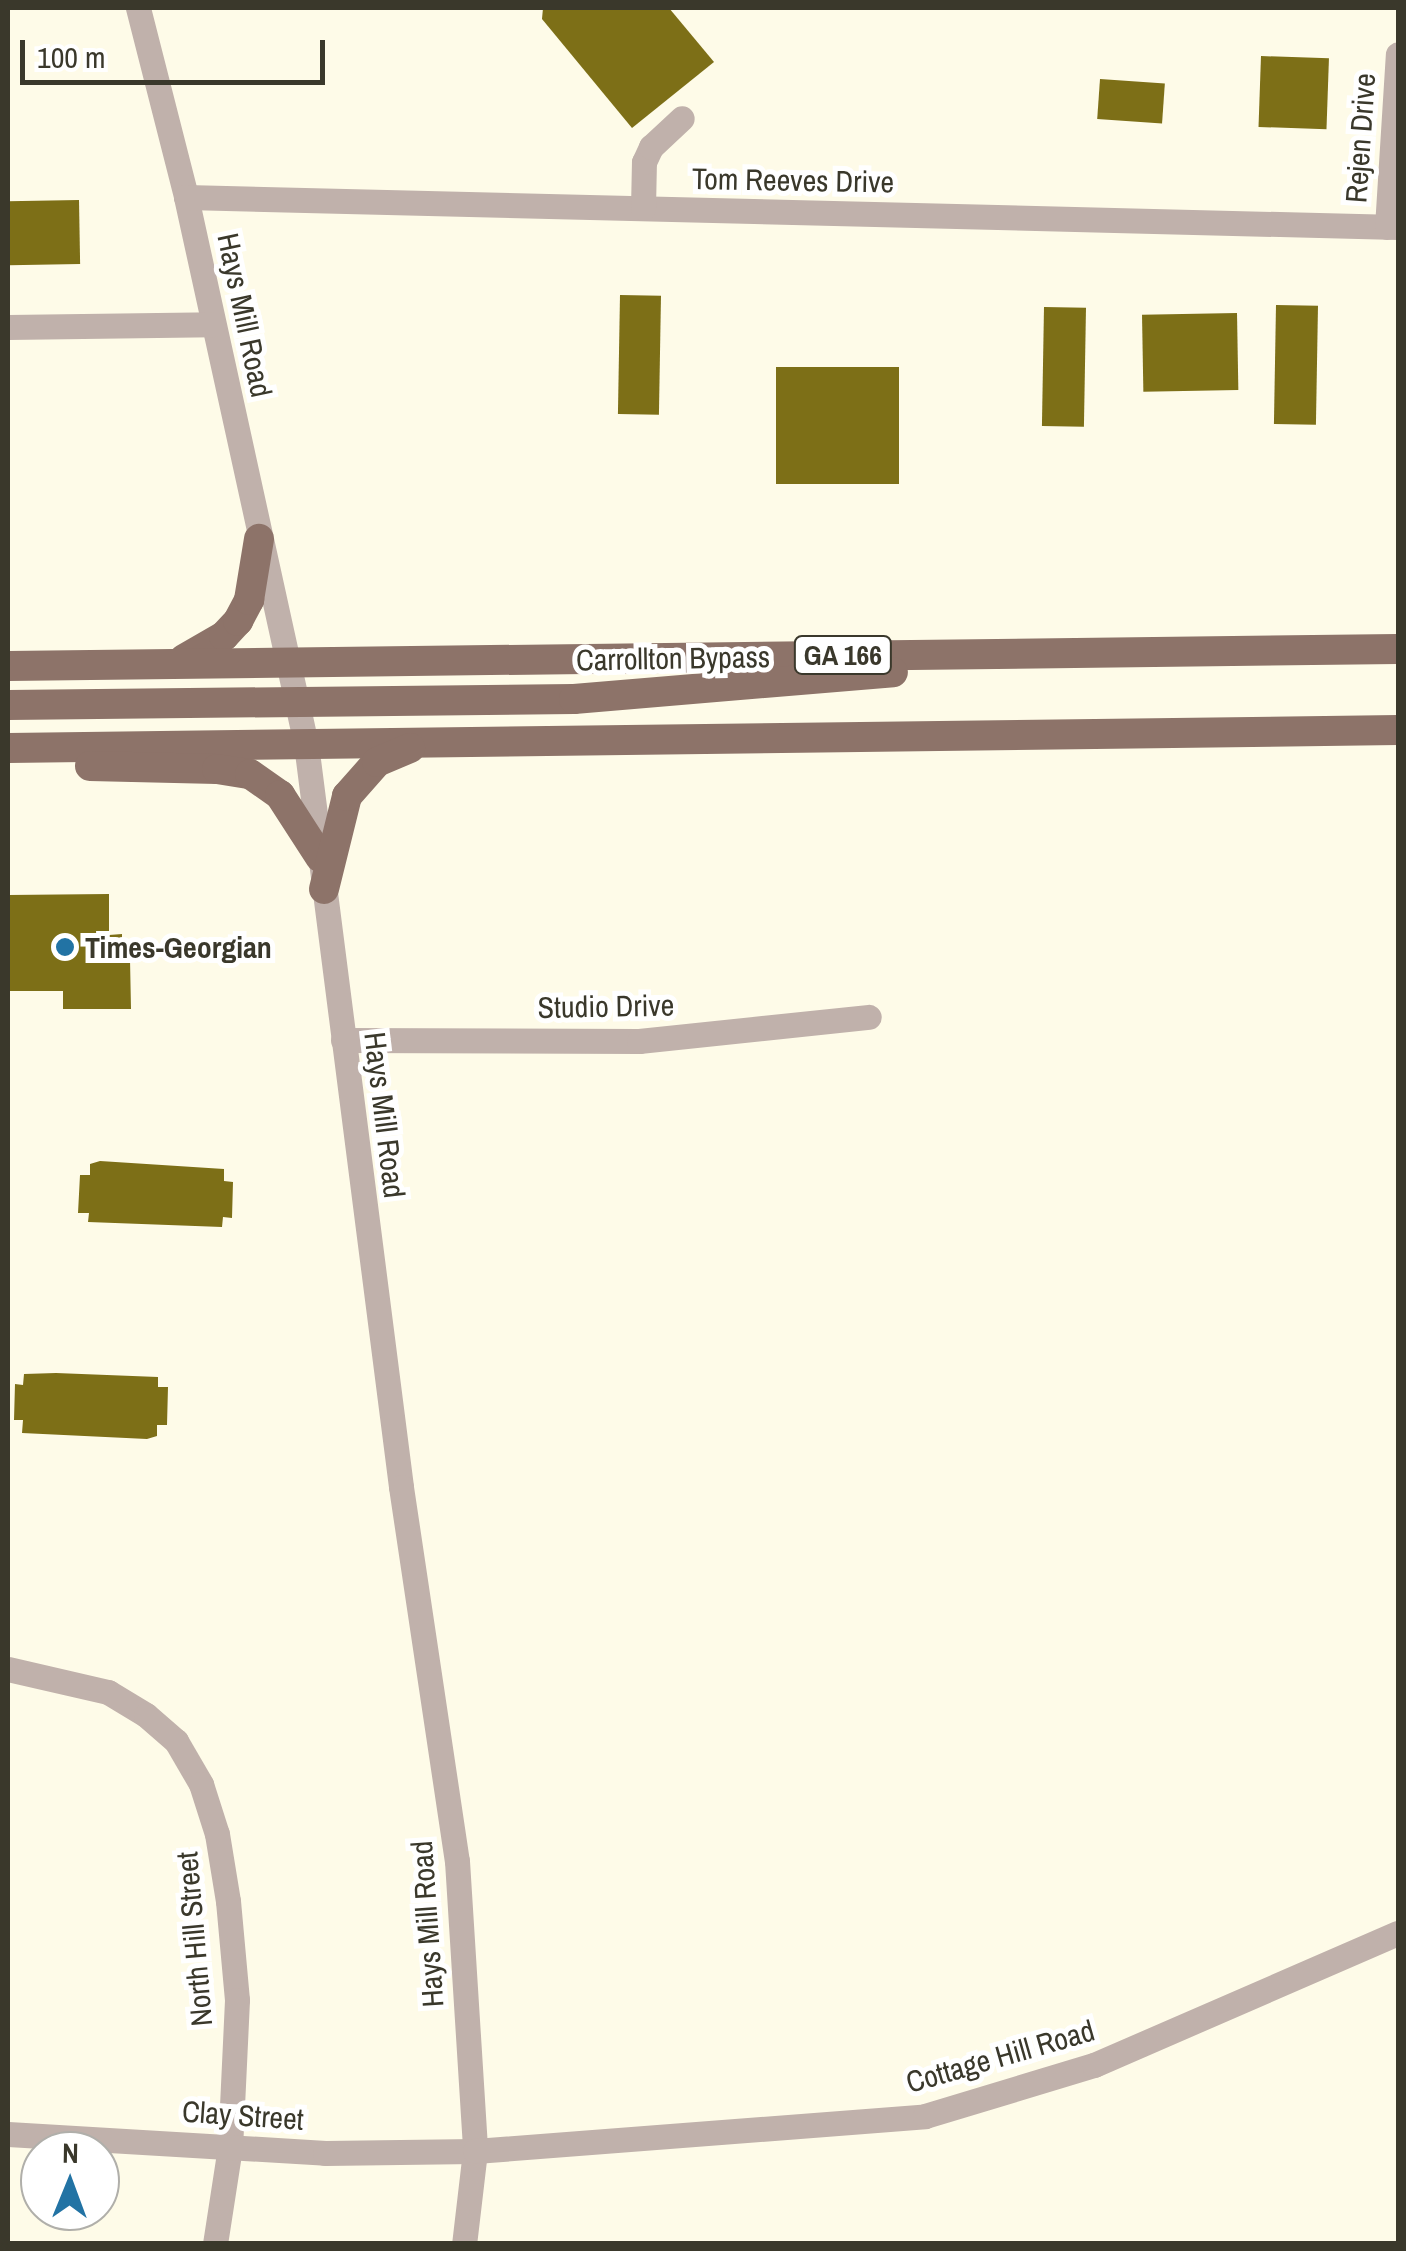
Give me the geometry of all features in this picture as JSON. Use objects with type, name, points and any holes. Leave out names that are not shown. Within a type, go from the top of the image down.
[{"type":"main road","points":[[176,663],[224,636],[238,622],[248,600],[259,539]]},
{"type":"main road","name":"Carrollton Bypass","points":[[8,666],[1398,650]]},
{"type":"main road","points":[[8,705],[592,698],[844,677],[1028,653]]},
{"type":"main road","points":[[8,748],[1398,730]]},
{"type":"main road","points":[[324,889],[347,796],[377,762],[424,742]]},
{"type":"main road","points":[[8,759],[250,774],[280,794],[320,858]]},
{"type":"street","name":"Hays Mill Road","points":[[138,8],[186,197],[306,744],[400,1488],[457,1861],[475,2151],[464,2244]]},
{"type":"street","name":"Rejen Drive","points":[[1393,227],[1398,54]]},
{"type":"street","points":[[643,208],[644,162],[651,147],[682,118]]},
{"type":"street","name":"Tom Reeves Drive","points":[[186,197],[1393,227]]},
{"type":"street","points":[[8,326],[213,324]]},
{"type":"street","name":"Studio Drive","points":[[343,1040],[639,1041],[869,1017]]},
{"type":"street","name":"North Hill Street","points":[[8,1669],[108,1692],[146,1714],[176,1741],[201,1784],[220,1851],[236,1980],[230,2147],[214,2244]]},
{"type":"street","name":"Cottage Hill Road","points":[[475,2151],[925,2116],[1094,2065],[1398,1932]]},
{"type":"street","name":"Clay Street","points":[[8,2134],[325,2153],[475,2151]]},
{"type":"building","points":[[543,8],[669,8],[714,62],[632,128],[542,19]]},
{"type":"building","points":[[1261,56],[1329,58],[1326,129],[1259,127]]},
{"type":"building","points":[[1100,79],[1165,84],[1162,123],[1097,119]]},
{"type":"building","points":[[79,200],[80,264],[9,265],[8,201]]},
{"type":"building","points":[[620,295],[661,296],[659,415],[618,414]]},
{"type":"building","points":[[1276,305],[1318,306],[1316,425],[1274,424]]},
{"type":"building","points":[[1044,307],[1086,308],[1084,427],[1042,426]]},
{"type":"building","points":[[1237,313],[1238,390],[1143,392],[1142,315]]},
{"type":"building","points":[[776,367],[899,367],[899,484],[776,484]]},
{"type":"building","name":"Times-Georgian","points":[[109,894],[109,935],[122,934],[122,958],[130,959],[131,1009],[63,1009],[63,991],[8,991],[8,895]]},
{"type":"building","points":[[100,1161],[224,1169],[224,1181],[233,1182],[232,1218],[223,1217],[222,1227],[88,1222],[89,1213],[78,1213],[80,1175],[90,1175],[90,1164]]},
{"type":"building","points":[[24,1374],[158,1377],[158,1387],[168,1387],[167,1425],[157,1425],[157,1436],[147,1439],[22,1433],[23,1420],[14,1420],[15,1384],[23,1385]]},
{"type":"place","name":"Times-Georgian","points":[[65,947]]}]
